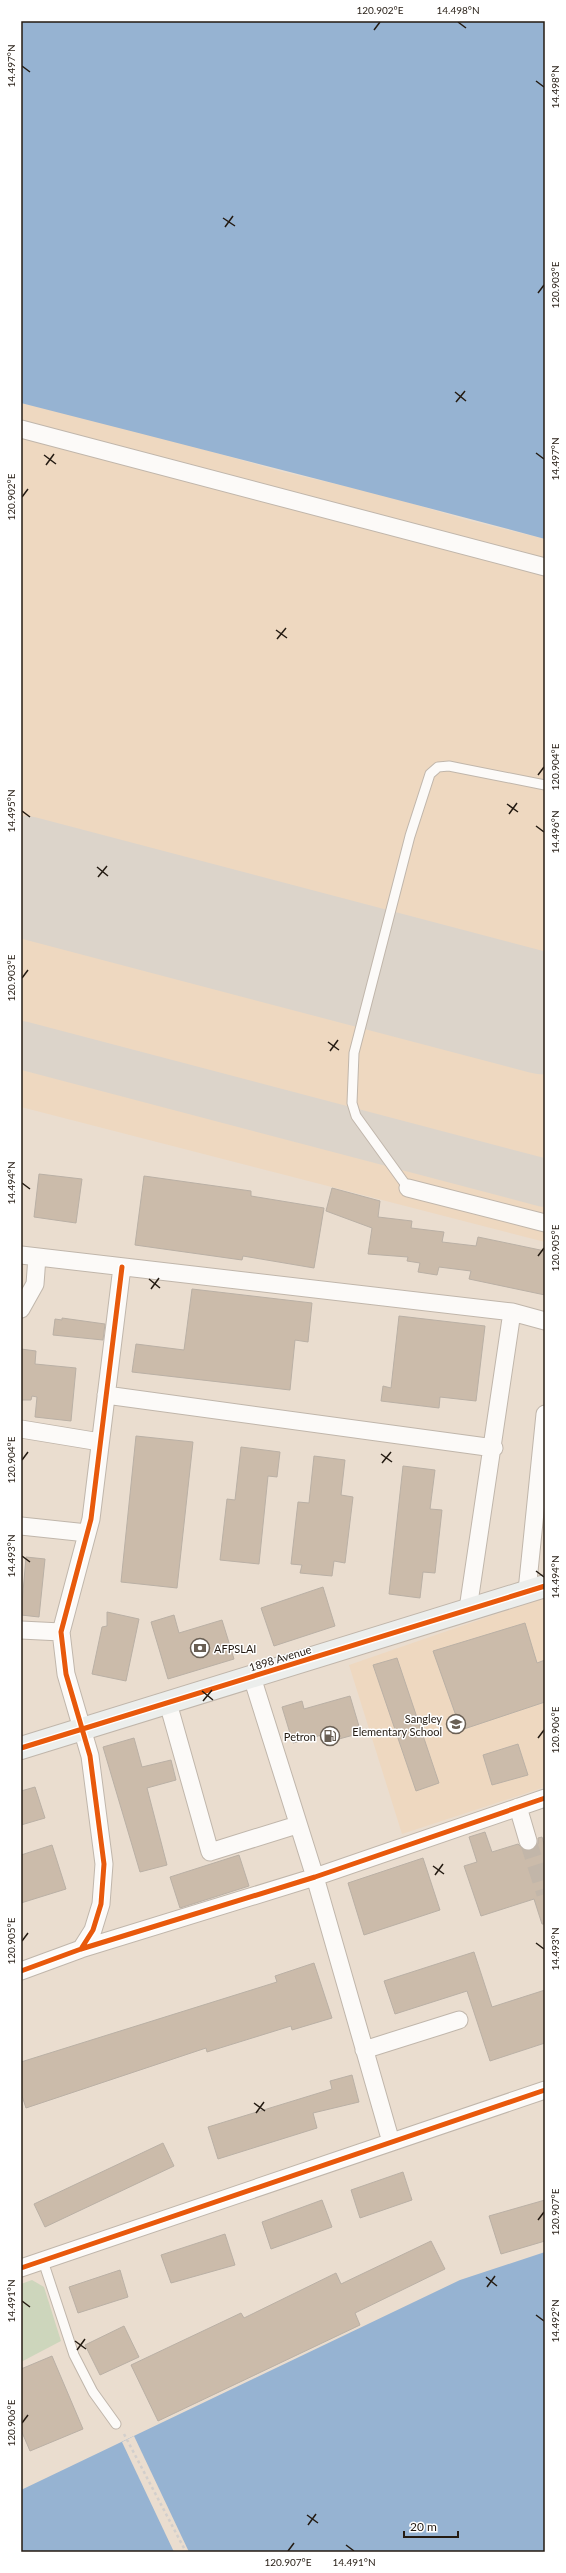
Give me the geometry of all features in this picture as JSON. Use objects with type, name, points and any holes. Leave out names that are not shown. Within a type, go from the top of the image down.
[{"type":"street","points":[[21,429],[545,567]]},
{"type":"street","points":[[408,1188],[545,1223]]},
{"type":"street","points":[[21,1309],[35,1284],[29,1256],[512,1312],[545,1321]]},
{"type":"street","points":[[81,1949],[93,1930],[101,1904],[104,1864],[90,1756],[66,1674],[61,1632],[87,1533],[122,1267]]},
{"type":"street","points":[[468,1609],[494,1448],[512,1312]]},
{"type":"street","points":[[106,1395],[494,1448]]},
{"type":"street","points":[[536,1588],[545,1414]]},
{"type":"street","points":[[21,1429],[100,1442]]},
{"type":"street","points":[[21,1526],[87,1533]]},
{"type":"street","name":"1898 Avenue","points":[[21,1748],[536,1588]]},
{"type":"street","points":[[21,1630],[61,1632]]},
{"type":"street","points":[[252,1677],[297,1825],[315,1877],[391,2142]]},
{"type":"street","points":[[168,1702],[210,1852],[297,1825]]},
{"type":"street","points":[[21,1971],[81,1949],[315,1877],[545,1798]]},
{"type":"street","points":[[518,1807],[528,1841]]},
{"type":"street","points":[[364,2050],[459,2020]]},
{"type":"street","points":[[22,2265],[43,2261],[545,2090]]},
{"type":"lane","points":[[408,1188],[356,1116],[352,1103],[354,1060],[410,836],[430,774],[438,767],[449,766],[545,784]]},
{"type":"lane","points":[[43,2261],[74,2355],[93,2392],[116,2424]]},
{"type":"path","points":[[116,2424],[128,2439],[186,2552]]},
{"type":"shaded area","points":[[21,403],[138,431],[283,472],[380,494],[467,520],[545,539],[545,1242],[21,1107]]},
{"type":"shaded area","name":"Sangley Elementary School","points":[[545,1597],[545,1787],[402,1834],[349,1665]]},
{"type":"green space","points":[[32,2280],[44,2287],[61,2341],[21,2362],[21,2284]]},
{"type":"water","points":[[21,21],[545,21],[545,539],[21,403]]},
{"type":"water","points":[[545,2252],[545,2552],[21,2552],[21,2490],[460,2280]]},
{"type":"pier","points":[[134,2436],[189,2552],[174,2552],[122,2442]]},
{"type":"building","points":[[39,1174],[82,1179],[76,1223],[34,1217]]},
{"type":"building","points":[[144,1176],[251,1191],[251,1196],[324,1208],[314,1268],[243,1256],[242,1260],[135,1245]]},
{"type":"building","points":[[332,1188],[380,1201],[378,1217],[412,1221],[411,1228],[444,1232],[442,1242],[476,1246],[478,1237],[545,1251],[545,1295],[469,1279],[471,1271],[439,1267],[437,1275],[418,1272],[420,1263],[407,1261],[408,1257],[368,1254],[372,1228],[326,1211]]},
{"type":"building","points":[[192,1289],[312,1303],[308,1342],[295,1340],[290,1390],[132,1372],[136,1344],[184,1350]]},
{"type":"building","points":[[399,1316],[485,1326],[476,1401],[440,1397],[439,1408],[381,1401],[383,1386],[391,1388]]},
{"type":"building","points":[[62,1318],[105,1324],[103,1340],[53,1335],[55,1319],[62,1320]]},
{"type":"building","points":[[21,1349],[36,1351],[35,1364],[76,1368],[71,1421],[35,1417],[37,1397],[32,1396],[31,1400],[21,1400]]},
{"type":"building","points":[[136,1436],[193,1442],[177,1588],[121,1582]]},
{"type":"building","points":[[241,1447],[280,1452],[277,1477],[268,1476],[259,1564],[220,1560],[227,1499],[235,1500]]},
{"type":"building","points":[[314,1456],[345,1460],[341,1495],[353,1497],[345,1563],[334,1561],[332,1576],[300,1573],[302,1565],[291,1564],[298,1502],[309,1503]]},
{"type":"building","points":[[403,1466],[435,1470],[430,1509],[442,1510],[435,1573],[423,1572],[420,1598],[389,1594]]},
{"type":"building","points":[[26,1557],[45,1559],[39,1617],[21,1615]]},
{"type":"building","points":[[323,1587],[335,1626],[274,1646],[261,1608]]},
{"type":"building","points":[[107,1612],[139,1619],[126,1681],[92,1674],[102,1627],[107,1626]]},
{"type":"building","points":[[174,1615],[179,1633],[222,1620],[234,1659],[168,1679],[151,1622]]},
{"type":"building","points":[[525,1623],[537,1663],[545,1660],[545,1702],[461,1730],[433,1651]]},
{"type":"building","points":[[397,1658],[439,1783],[416,1791],[373,1665]]},
{"type":"building","points":[[350,1696],[361,1733],[339,1739],[336,1731],[293,1743],[282,1707],[302,1701],[304,1709]]},
{"type":"building","points":[[134,1738],[142,1767],[171,1760],[176,1780],[147,1788],[167,1865],[140,1872],[103,1747]]},
{"type":"building","points":[[518,1744],[528,1775],[492,1785],[483,1755]]},
{"type":"building","points":[[35,1787],[45,1818],[21,1825],[21,1791]]},
{"type":"building","points":[[485,1832],[492,1852],[518,1844],[525,1851],[531,1850],[538,1844],[538,1838],[542,1837],[545,1847],[545,1924],[542,1924],[534,1899],[481,1916],[464,1866],[477,1862],[469,1837]]},
{"type":"building","points":[[52,1845],[66,1889],[21,1903],[21,1855]]},
{"type":"building","points":[[239,1855],[249,1886],[180,1908],[170,1877]]},
{"type":"building","points":[[423,1858],[440,1910],[364,1935],[348,1883]]},
{"type":"building","points":[[474,1952],[492,2007],[545,1990],[545,2043],[490,2061],[467,1991],[395,2014],[384,1981]]},
{"type":"building","points":[[314,1963],[332,2018],[292,2030],[291,2026],[207,2052],[206,2048],[26,2108],[21,2093],[21,2062],[277,1982],[275,1976]]},
{"type":"building","points":[[352,2075],[359,2102],[313,2113],[317,2128],[218,2159],[208,2127],[332,2089],[330,2081]]},
{"type":"building","points":[[163,2143],[174,2166],[45,2227],[34,2204]]},
{"type":"building","points":[[403,2172],[412,2200],[360,2218],[351,2190]]},
{"type":"building","points":[[322,2200],[332,2227],[271,2249],[262,2222]]},
{"type":"building","points":[[545,2200],[545,2241],[501,2254],[489,2216]]},
{"type":"building","points":[[225,2234],[235,2265],[171,2283],[161,2255]]},
{"type":"building","points":[[431,2241],[445,2269],[355,2313],[360,2325],[158,2421],[131,2365],[241,2313],[244,2318],[336,2273],[341,2284]]},
{"type":"building","points":[[120,2270],[128,2297],[78,2313],[69,2287]]},
{"type":"building","points":[[124,2326],[139,2357],[100,2375],[85,2345]]},
{"type":"building","points":[[52,2356],[83,2429],[30,2451],[21,2430],[21,2369]]},
{"type":"taxiway","points":[[21,1045],[545,1183]]},
{"type":"runway","points":[[21,876],[545,1014]]},
{"type":"tunnel","points":[[528,1841],[545,1894]]},
{"type":"cycle path","points":[[81,1949],[93,1930],[101,1904],[104,1864],[90,1756],[66,1674],[61,1632],[91,1519],[122,1267]]},
{"type":"cycle path","points":[[21,1748],[545,1586]]},
{"type":"cycle path","points":[[21,1971],[81,1949],[315,1877],[545,1798]]},
{"type":"cycle path","points":[[21,2268],[545,2090]]},
{"type":"place","name":"AFPSLAI","points":[[200,1648]]},
{"type":"place","name":"Sangley Elementary School","points":[[456,1724]]},
{"type":"place","name":"Petron","points":[[330,1736]]}]
